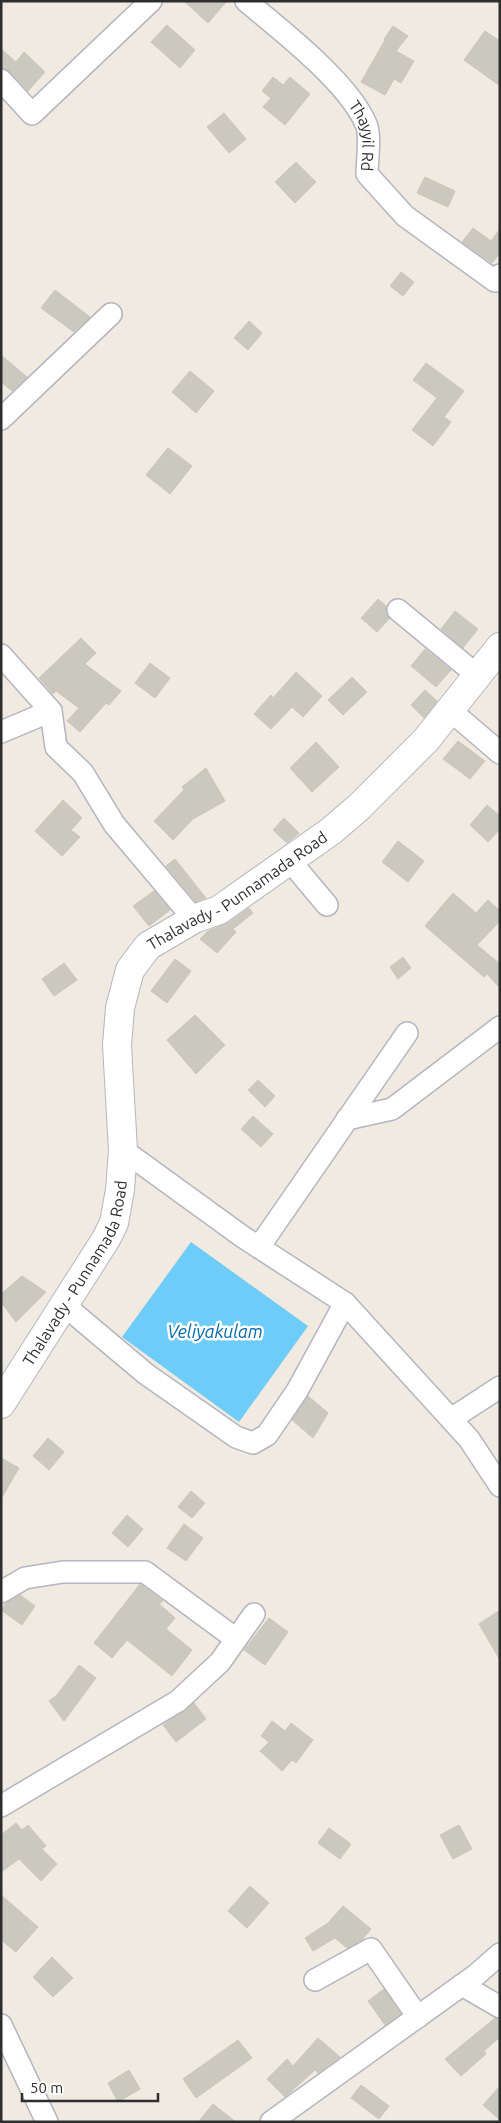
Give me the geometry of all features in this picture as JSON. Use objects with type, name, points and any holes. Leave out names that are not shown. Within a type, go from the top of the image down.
[{"type":"main road","name":"Thalavady - Punnamada Road","points":[[1,1404],[106,1239],[114,1223],[120,1190],[123,1150],[117,1045],[124,990],[130,970],[148,946],[194,919],[219,910],[332,832],[426,740],[498,653]]},
{"type":"street","points":[[1,80],[32,114],[152,1]]},
{"type":"street","name":"Thayyil Rd","points":[[246,1],[294,41],[349,95],[367,125],[367,174],[405,216],[495,281],[500,275]]},
{"type":"street","points":[[1,419],[111,314]]},
{"type":"street","points":[[398,610],[478,676]]},
{"type":"street","points":[[1,655],[51,710],[56,747],[83,773],[114,824],[194,919]]},
{"type":"street","points":[[1,732],[51,710]]},
{"type":"street","points":[[451,711],[500,753]]},
{"type":"street","points":[[290,861],[327,905]]},
{"type":"street","points":[[347,1120],[392,1109],[500,1028]]},
{"type":"street","points":[[259,1247],[407,1033]]},
{"type":"street","points":[[123,1150],[259,1247],[346,1303],[469,1440],[500,1486]]},
{"type":"street","points":[[64,1305],[146,1374],[236,1437],[253,1443],[267,1435],[297,1391],[346,1303]]},
{"type":"street","points":[[451,1419],[500,1387]]},
{"type":"street","points":[[1,1592],[25,1578],[63,1572],[145,1572],[236,1640]]},
{"type":"street","points":[[1,1806],[178,1701],[220,1662],[254,1614]]},
{"type":"street","points":[[315,1980],[371,1949],[418,2017]]},
{"type":"street","points":[[271,2122],[462,1985],[500,1954]]},
{"type":"street","points":[[462,1985],[500,2007]]},
{"type":"street","points":[[1,2025],[47,2122]]},
{"type":"water","name":"Veliyakulam","points":[[191,1242],[308,1326],[239,1422],[122,1337]]},
{"type":"building","points":[[184,1],[227,1],[208,23]]},
{"type":"building","points":[[167,25],[195,50],[180,68],[151,42]]},
{"type":"building","points":[[393,26],[408,36],[396,51],[414,61],[401,83],[394,79],[385,95],[361,82]]},
{"type":"building","points":[[485,31],[500,41],[500,86],[464,60]]},
{"type":"building","points":[[1,49],[16,62],[24,52],[45,72],[28,91],[10,72],[1,68]]},
{"type":"building","points":[[273,77],[283,85],[290,77],[310,94],[285,125],[263,107],[271,98],[262,91]]},
{"type":"building","points":[[224,113],[246,139],[229,153],[207,127]]},
{"type":"building","points":[[296,162],[316,182],[295,203],[275,182]]},
{"type":"building","points":[[425,177],[455,191],[448,207],[417,193]]},
{"type":"building","points":[[473,228],[491,241],[500,229],[500,253],[492,263],[462,242]]},
{"type":"building","points":[[401,272],[414,282],[403,296],[390,286]]},
{"type":"building","points":[[55,290],[90,317],[74,332],[41,308]]},
{"type":"building","points":[[249,321],[262,333],[248,350],[234,338]]},
{"type":"building","points":[[1,355],[27,377],[12,391],[1,382]]},
{"type":"building","points":[[426,363],[464,391],[444,417],[451,422],[433,446],[412,430],[437,398],[413,380]]},
{"type":"building","points":[[190,371],[214,391],[196,413],[172,392]]},
{"type":"building","points":[[168,448],[192,466],[170,494],[146,475]]},
{"type":"building","points":[[378,599],[386,606],[386,614],[389,619],[377,632],[361,618]]},
{"type":"building","points":[[455,611],[478,629],[463,648],[441,629]]},
{"type":"building","points":[[81,638],[96,653],[85,664],[121,691],[109,705],[106,703],[80,732],[67,721],[79,708],[56,691],[53,694],[39,678]]},
{"type":"building","points":[[425,649],[451,670],[436,687],[411,666]]},
{"type":"building","points":[[150,663],[170,678],[155,698],[135,683]]},
{"type":"building","points":[[296,672],[322,696],[303,717],[292,707],[271,729],[254,714],[271,695],[273,698]]},
{"type":"building","points":[[352,677],[367,692],[343,715],[328,700]]},
{"type":"building","points":[[425,690],[437,701],[424,718],[411,705]]},
{"type":"building","points":[[458,741],[485,761],[470,779],[443,759]]},
{"type":"building","points":[[316,742],[339,767],[312,792],[290,768]]},
{"type":"building","points":[[206,768],[225,801],[193,819],[173,840],[154,821],[184,790],[182,787]]},
{"type":"building","points":[[63,800],[82,818],[71,830],[80,837],[62,856],[35,831]]},
{"type":"building","points":[[487,805],[500,816],[500,829],[488,842],[470,825]]},
{"type":"building","points":[[284,818],[299,833],[287,843],[273,830]]},
{"type":"building","points":[[398,841],[424,861],[408,882],[382,862]]},
{"type":"building","points":[[175,859],[206,898],[196,902],[166,866]]},
{"type":"building","points":[[154,891],[170,910],[149,926],[133,906]]},
{"type":"building","points":[[453,893],[476,913],[488,900],[500,911],[500,921],[477,945],[500,964],[500,988],[487,974],[484,977],[425,926]]},
{"type":"building","points":[[249,908],[253,913],[233,929],[236,932],[217,953],[200,939],[208,931],[228,923]]},
{"type":"building","points":[[403,957],[411,968],[398,979],[390,967]]},
{"type":"building","points":[[175,959],[191,971],[167,1003],[151,991]]},
{"type":"building","points":[[64,963],[77,980],[54,996],[42,979]]},
{"type":"building","points":[[195,1015],[225,1045],[196,1074],[167,1040]]},
{"type":"building","points":[[258,1080],[275,1096],[265,1107],[248,1090]]},
{"type":"building","points":[[253,1116],[273,1134],[261,1147],[241,1129]]},
{"type":"building","points":[[22,1276],[46,1292],[16,1322],[1,1302],[1,1294]]},
{"type":"building","points":[[308,1396],[328,1413],[313,1438],[292,1420]]},
{"type":"building","points":[[48,1438],[64,1452],[49,1470],[33,1456]]},
{"type":"building","points":[[1,1458],[19,1468],[1,1499]]},
{"type":"building","points":[[191,1491],[205,1503],[192,1518],[178,1507]]},
{"type":"building","points":[[127,1515],[143,1529],[128,1547],[112,1533]]},
{"type":"building","points":[[184,1524],[203,1538],[186,1561],[167,1548]]},
{"type":"building","points":[[140,1584],[163,1601],[159,1604],[175,1618],[166,1629],[192,1650],[172,1676],[127,1640],[112,1658],[94,1643]]},
{"type":"building","points":[[20,1595],[35,1606],[22,1625],[1,1610],[6,1603]]},
{"type":"building","points":[[500,1610],[500,1660],[479,1624]]},
{"type":"building","points":[[269,1618],[288,1632],[265,1665],[244,1650]]},
{"type":"building","points":[[79,1665],[96,1678],[64,1721],[49,1701],[57,1695]]},
{"type":"building","points":[[194,1703],[206,1719],[176,1742],[163,1725]]},
{"type":"building","points":[[272,1721],[285,1731],[291,1723],[313,1740],[296,1763],[292,1760],[282,1771],[260,1751],[269,1742],[261,1736]]},
{"type":"building","points":[[16,1823],[22,1830],[28,1825],[46,1846],[42,1849],[57,1864],[41,1881],[19,1859],[1,1872],[1,1835]]},
{"type":"building","points":[[459,1825],[472,1849],[453,1859],[440,1835]]},
{"type":"building","points":[[329,1828],[351,1844],[340,1859],[318,1843]]},
{"type":"building","points":[[250,1886],[269,1903],[247,1928],[228,1911]]},
{"type":"building","points":[[1,1895],[38,1927],[16,1952],[1,1940]]},
{"type":"building","points":[[343,1906],[371,1929],[362,1940],[347,1948],[335,1938],[313,1951],[305,1938],[328,1923]]},
{"type":"building","points":[[52,1957],[73,1978],[53,1997],[33,1977]]},
{"type":"building","points":[[384,1989],[401,2014],[385,2025],[368,2001]]},
{"type":"building","points":[[495,2018],[500,2019],[500,2037],[484,2051],[486,2054],[461,2076],[445,2059]]},
{"type":"building","points":[[318,2038],[340,2057],[318,2073],[315,2070],[285,2097],[267,2079],[287,2059],[293,2066]]},
{"type":"building","points":[[238,2040],[252,2058],[196,2098],[183,2079]]},
{"type":"building","points":[[129,2070],[140,2089],[118,2102],[108,2083]]},
{"type":"building","points":[[361,2085],[389,2106],[379,2119],[351,2098]]},
{"type":"building","points":[[500,2086],[500,2120],[483,2105]]},
{"type":"building","points":[[213,2104],[236,2122],[198,2122]]}]
